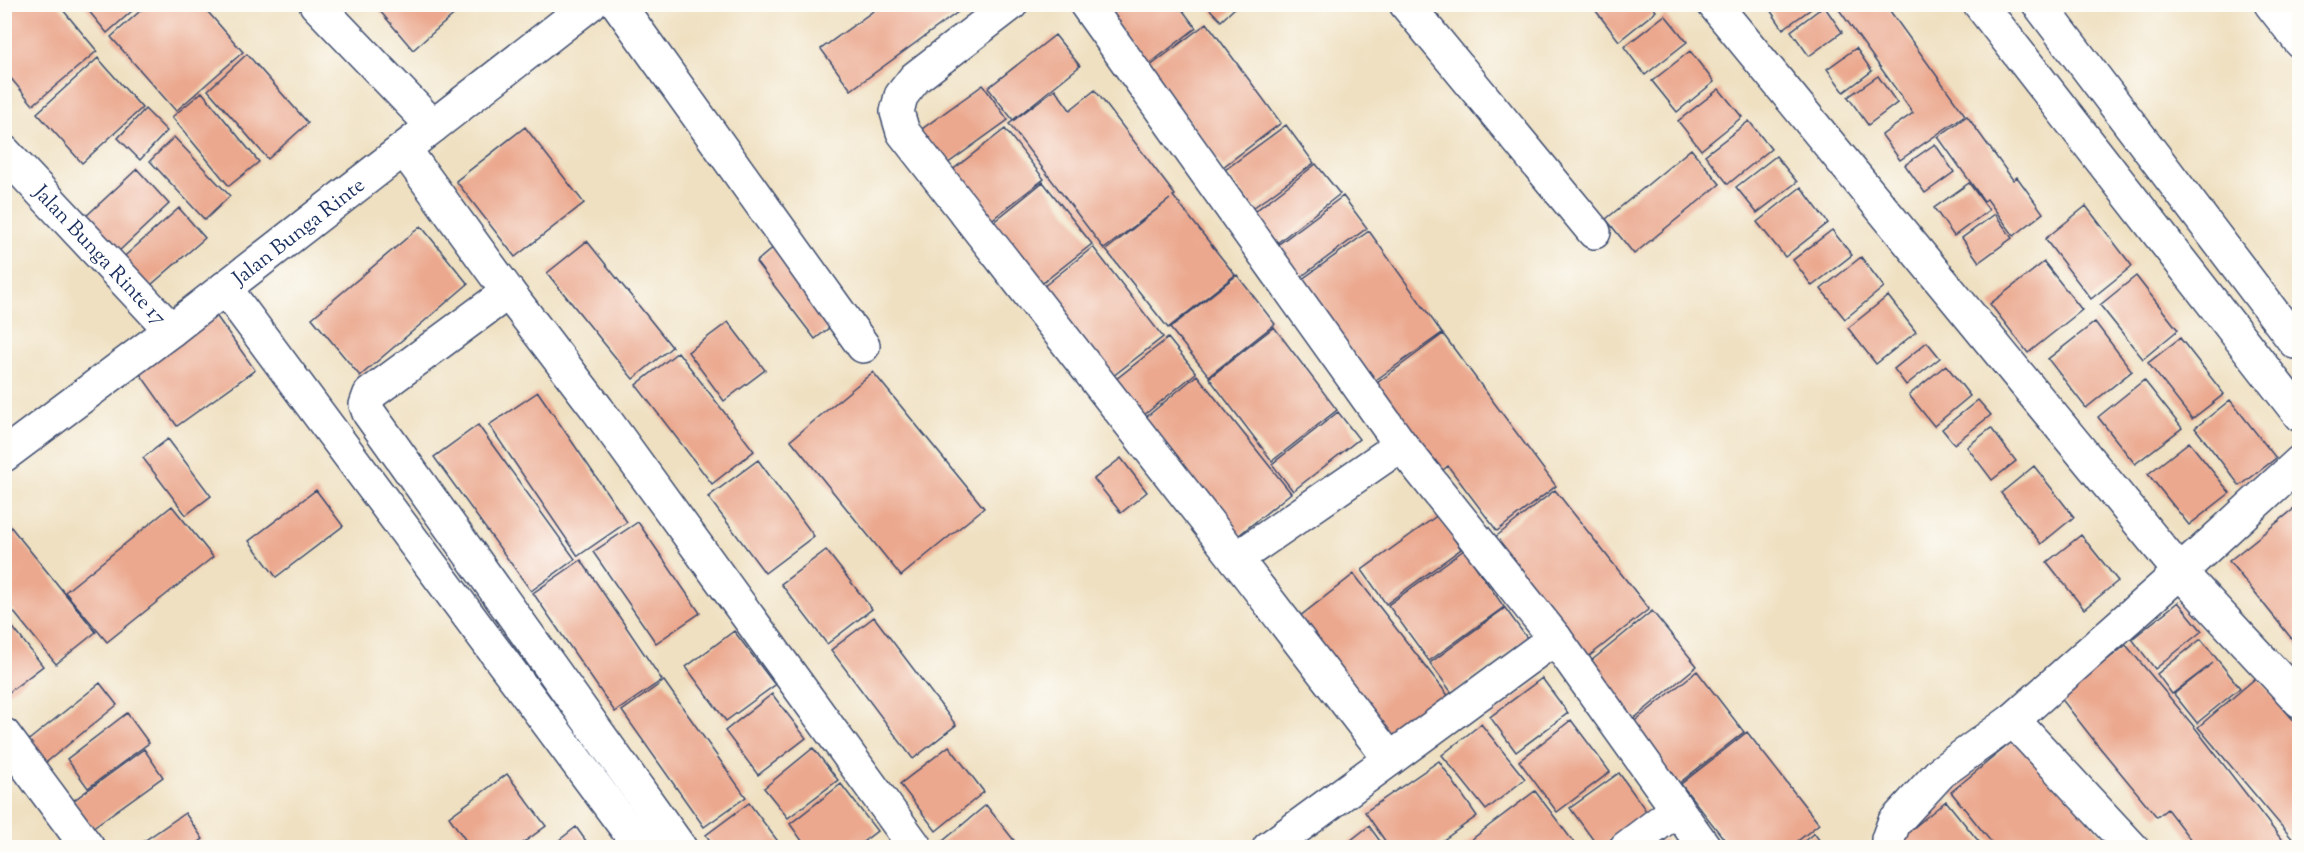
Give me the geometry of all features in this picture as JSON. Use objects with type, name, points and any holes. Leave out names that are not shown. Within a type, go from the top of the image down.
[{"type":"street","points":[[316,4],[433,126]]},
{"type":"street","name":"Jalan Bunga Rinte","points":[[4,454],[171,330],[590,4]]},
{"type":"street","points":[[618,4],[863,346]]},
{"type":"street","points":[[1086,4],[1401,445],[1555,638],[1705,848]]},
{"type":"street","points":[[1406,4],[1594,232]]},
{"type":"street","points":[[1714,4],[2180,572],[2300,701]]},
{"type":"street","points":[[1980,4],[2300,415]]},
{"type":"street","points":[[2038,4],[2295,342],[2300,339]]},
{"type":"street","points":[[2271,4],[2300,41]]},
{"type":"street","points":[[1001,8],[915,78],[902,96],[897,112],[903,132],[1390,759]]},
{"type":"street","points":[[404,149],[508,292],[598,410],[916,848]]},
{"type":"street","name":"Jalan Bunga Rinte 17","points":[[4,152],[171,330]]},
{"type":"street","points":[[225,288],[641,848]]},
{"type":"street","points":[[508,292],[370,394],[366,405],[369,413],[680,848]]},
{"type":"street","points":[[1236,559],[1401,445]]},
{"type":"street","points":[[1888,848],[1887,839],[1894,823],[1941,772],[2013,720],[2300,462]]},
{"type":"street","points":[[1269,848],[1555,638]]},
{"type":"street","points":[[2013,720],[2132,848]]},
{"type":"street","points":[[4,735],[88,848]]},
{"type":"street","points":[[1626,848],[1676,810]]},
{"type":"building","points":[[18,4],[58,4],[97,51],[33,105],[4,70],[4,16]]},
{"type":"building","points":[[83,4],[140,4],[107,33]]},
{"type":"building","points":[[148,4],[201,4],[243,52],[176,111],[111,37]]},
{"type":"building","points":[[374,4],[466,4],[413,50]]},
{"type":"building","points":[[883,4],[959,4],[962,9],[851,90],[821,49]]},
{"type":"building","points":[[1110,4],[1178,4],[1196,28],[1148,65],[1105,8]]},
{"type":"building","points":[[1205,4],[1239,4],[1221,21]]},
{"type":"building","points":[[1604,4],[1651,4],[1656,11],[1619,41],[1596,11]]},
{"type":"building","points":[[1766,4],[1818,4],[1783,29]]},
{"type":"building","points":[[1835,4],[1885,4],[1965,115],[1900,160],[1882,135],[1913,113]]},
{"type":"building","points":[[1824,6],[1842,32],[1809,56],[1791,31]]},
{"type":"building","points":[[1665,15],[1687,42],[1645,75],[1624,47]]},
{"type":"building","points":[[1207,23],[1281,123],[1223,167],[1149,67]]},
{"type":"building","points":[[1055,35],[1080,66],[1013,120],[988,88]]},
{"type":"building","points":[[1856,48],[1872,71],[1844,92],[1827,69]]},
{"type":"building","points":[[1690,51],[1714,82],[1677,112],[1652,81]]},
{"type":"building","points":[[247,54],[308,123],[268,159],[208,90]]},
{"type":"building","points":[[98,58],[142,108],[82,163],[37,113]]},
{"type":"building","points":[[1878,76],[1897,103],[1868,125],[1848,97]]},
{"type":"building","points":[[983,85],[1008,120],[940,169],[915,134]]},
{"type":"building","points":[[1055,89],[1070,110],[1095,90],[1235,275],[1168,328],[1106,250],[1170,199],[1104,249],[1009,124]]},
{"type":"building","points":[[1719,89],[1742,117],[1701,150],[1678,121]]},
{"type":"building","points":[[202,92],[259,162],[229,186],[172,117]]},
{"type":"building","points":[[145,109],[167,131],[140,160],[118,138]]},
{"type":"building","points":[[1967,116],[2013,180],[2017,177],[2043,213],[2014,236],[1987,199],[1984,201],[1938,137]]},
{"type":"building","points":[[1749,121],[1771,149],[1728,184],[1705,155]]},
{"type":"building","points":[[1286,125],[1314,163],[1253,208],[1225,170]]},
{"type":"building","points":[[525,127],[584,203],[515,257],[456,181]]},
{"type":"building","points":[[1005,129],[1044,179],[985,225],[946,175]]},
{"type":"building","points":[[174,137],[230,196],[205,220],[150,161]]},
{"type":"building","points":[[1935,144],[1954,172],[1925,193],[1905,165]]},
{"type":"building","points":[[1691,149],[1720,184],[1634,254],[1606,219]]},
{"type":"building","points":[[1776,156],[1797,182],[1757,213],[1736,187]]},
{"type":"building","points":[[1316,164],[1340,194],[1272,247],[1249,216]]},
{"type":"building","points":[[137,169],[169,204],[117,253],[84,218]]},
{"type":"building","points":[[1043,182],[1092,244],[1035,289],[986,228]]},
{"type":"building","points":[[1969,183],[1989,210],[1954,236],[1934,208]]},
{"type":"building","points":[[1801,187],[1828,223],[1785,257],[1757,222]]},
{"type":"building","points":[[1343,196],[1367,228],[1298,279],[1275,247]]},
{"type":"building","points":[[2086,206],[2132,266],[2091,299],[2045,239]]},
{"type":"building","points":[[179,208],[205,238],[144,291],[118,262]]},
{"type":"building","points":[[1995,214],[2012,238],[1979,262],[1962,238]]},
{"type":"building","points":[[421,226],[468,284],[360,376],[312,318]]},
{"type":"building","points":[[1832,230],[1852,255],[1812,286],[1793,260]]},
{"type":"building","points":[[1369,231],[1442,333],[1373,382],[1301,280]]},
{"type":"building","points":[[587,241],[672,347],[633,379],[547,273]]},
{"type":"building","points":[[775,246],[834,324],[815,339],[756,262]]},
{"type":"building","points":[[1093,247],[1163,337],[1108,380],[1038,291]]},
{"type":"building","points":[[1861,257],[1884,287],[1845,319],[1821,289]]},
{"type":"building","points":[[2044,262],[2082,310],[2028,353],[1990,304]]},
{"type":"building","points":[[1237,275],[1275,324],[1209,376],[1170,328]]},
{"type":"building","points":[[2136,276],[2178,330],[2143,359],[2100,305]]},
{"type":"building","points":[[1888,296],[1916,332],[1876,364],[1848,328]]},
{"type":"building","points":[[215,314],[255,370],[177,426],[138,371]]},
{"type":"building","points":[[728,322],[765,370],[724,401],[688,352]]},
{"type":"building","points":[[2095,322],[2132,371],[2086,408],[2048,359]]},
{"type":"building","points":[[1274,327],[1337,410],[1272,461],[1209,378]]},
{"type":"building","points":[[1443,334],[1556,486],[1497,531],[1448,466],[1438,474],[1373,386]]},
{"type":"building","points":[[1168,338],[1196,373],[1138,420],[1110,384]]},
{"type":"building","points":[[2180,338],[2224,394],[2192,419],[2148,363]]},
{"type":"building","points":[[1927,342],[1940,358],[1906,385],[1894,369]]},
{"type":"building","points":[[678,352],[754,451],[712,484],[636,385]]},
{"type":"building","points":[[1946,365],[1970,396],[1934,426],[1909,395]]},
{"type":"building","points":[[873,372],[984,508],[901,576],[791,440]]},
{"type":"building","points":[[1197,375],[1291,493],[1233,540],[1139,423]]},
{"type":"building","points":[[2144,380],[2182,428],[2135,464],[2098,417]]},
{"type":"building","points":[[538,392],[627,522],[578,556],[489,425]]},
{"type":"building","points":[[1978,400],[1991,415],[1954,444],[1942,429]]},
{"type":"building","points":[[2230,400],[2276,458],[2240,486],[2195,428]]},
{"type":"building","points":[[1338,412],[1359,439],[1293,491],[1272,464]]},
{"type":"building","points":[[478,425],[575,559],[531,591],[434,457]]},
{"type":"building","points":[[1991,428],[2016,461],[1992,480],[1967,447]]},
{"type":"building","points":[[168,439],[211,496],[186,515],[143,458]]},
{"type":"building","points":[[2189,442],[2230,493],[2189,525],[2148,474]]},
{"type":"building","points":[[1121,458],[1147,492],[1121,513],[1094,479]]},
{"type":"building","points":[[758,460],[814,536],[765,573],[708,497]]},
{"type":"building","points":[[2034,466],[2074,517],[2041,544],[2001,493]]},
{"type":"building","points":[[316,490],[343,526],[276,577],[249,541]]},
{"type":"building","points":[[1555,490],[1649,609],[1583,661],[1489,542]]},
{"type":"building","points":[[2300,504],[2300,649],[2229,561]]},
{"type":"building","points":[[172,506],[213,557],[107,642],[65,592]]},
{"type":"building","points":[[1438,515],[1461,549],[1386,604],[1362,570]]},
{"type":"building","points":[[6,521],[96,632],[56,664],[4,600]]},
{"type":"building","points":[[638,522],[700,613],[656,643],[593,552]]},
{"type":"building","points":[[2081,535],[2118,581],[2084,609],[2047,562]]},
{"type":"building","points":[[826,550],[872,609],[827,644],[781,584]]},
{"type":"building","points":[[1464,550],[1504,607],[1429,661],[1388,605]]},
{"type":"building","points":[[581,560],[662,680],[615,712],[533,593]]},
{"type":"building","points":[[1354,574],[1450,698],[1395,742],[1299,617]]},
{"type":"building","points":[[2178,602],[2202,631],[2155,669],[2132,639]]},
{"type":"building","points":[[1505,608],[1527,638],[1452,693],[1430,663]]},
{"type":"building","points":[[1652,611],[1697,666],[1631,721],[1586,665]]},
{"type":"building","points":[[4,616],[43,666],[4,696]]},
{"type":"building","points":[[874,617],[956,725],[913,759],[831,650]]},
{"type":"building","points":[[734,631],[775,685],[726,721],[686,667]]},
{"type":"building","points":[[2201,639],[2240,688],[2197,723],[2174,694],[2213,663],[2172,694],[2157,674]]},
{"type":"building","points":[[2126,645],[2196,729],[2288,848],[2197,848],[2167,809],[2157,817],[2096,743],[2060,697]]},
{"type":"building","points":[[1697,671],[1744,732],[1678,784],[1631,724]]},
{"type":"building","points":[[2257,677],[2300,728],[2300,848],[2198,727]]},
{"type":"building","points":[[1542,678],[1568,713],[1516,752],[1490,717]]},
{"type":"building","points":[[664,681],[746,797],[704,827],[622,711]]},
{"type":"building","points":[[100,683],[117,705],[43,765],[25,743]]},
{"type":"building","points":[[772,694],[806,738],[758,775],[725,731]]},
{"type":"building","points":[[127,713],[149,743],[88,788],[67,759]]},
{"type":"building","points":[[1571,720],[1610,772],[1557,812],[1519,761]]},
{"type":"building","points":[[1481,724],[1525,779],[1486,810],[1442,755]]},
{"type":"building","points":[[1747,732],[1819,824],[1789,848],[1731,848],[1681,784]]},
{"type":"building","points":[[2019,736],[2108,843],[2102,848],[1996,848],[1951,792]]},
{"type":"building","points":[[949,746],[984,792],[936,831],[900,784]]},
{"type":"building","points":[[813,748],[838,780],[788,818],[764,788]]},
{"type":"building","points":[[144,749],[163,777],[92,828],[73,801]]},
{"type":"building","points":[[1439,761],[1477,816],[1432,848],[1390,848],[1365,812]]},
{"type":"building","points":[[1619,773],[1647,812],[1599,848],[1570,808]]},
{"type":"building","points":[[507,774],[546,826],[516,848],[471,848],[449,817]]},
{"type":"building","points":[[841,784],[877,831],[855,848],[807,848],[790,824]]},
{"type":"building","points":[[1535,791],[1578,848],[1461,848],[1490,825]]},
{"type":"building","points":[[1946,801],[1980,843],[1975,848],[1907,848],[1900,839]]},
{"type":"building","points":[[749,803],[783,848],[715,848],[706,835]]},
{"type":"building","points":[[986,805],[1020,848],[938,848],[937,846]]},
{"type":"building","points":[[185,813],[203,839],[191,848],[134,848]]},
{"type":"building","points":[[1369,826],[1385,848],[1341,848]]},
{"type":"building","points":[[576,827],[591,848],[549,848]]},
{"type":"building","points":[[1814,833],[1825,848],[1796,848]]},
{"type":"building","points":[[1663,838],[1670,848],[1651,848]]}]
